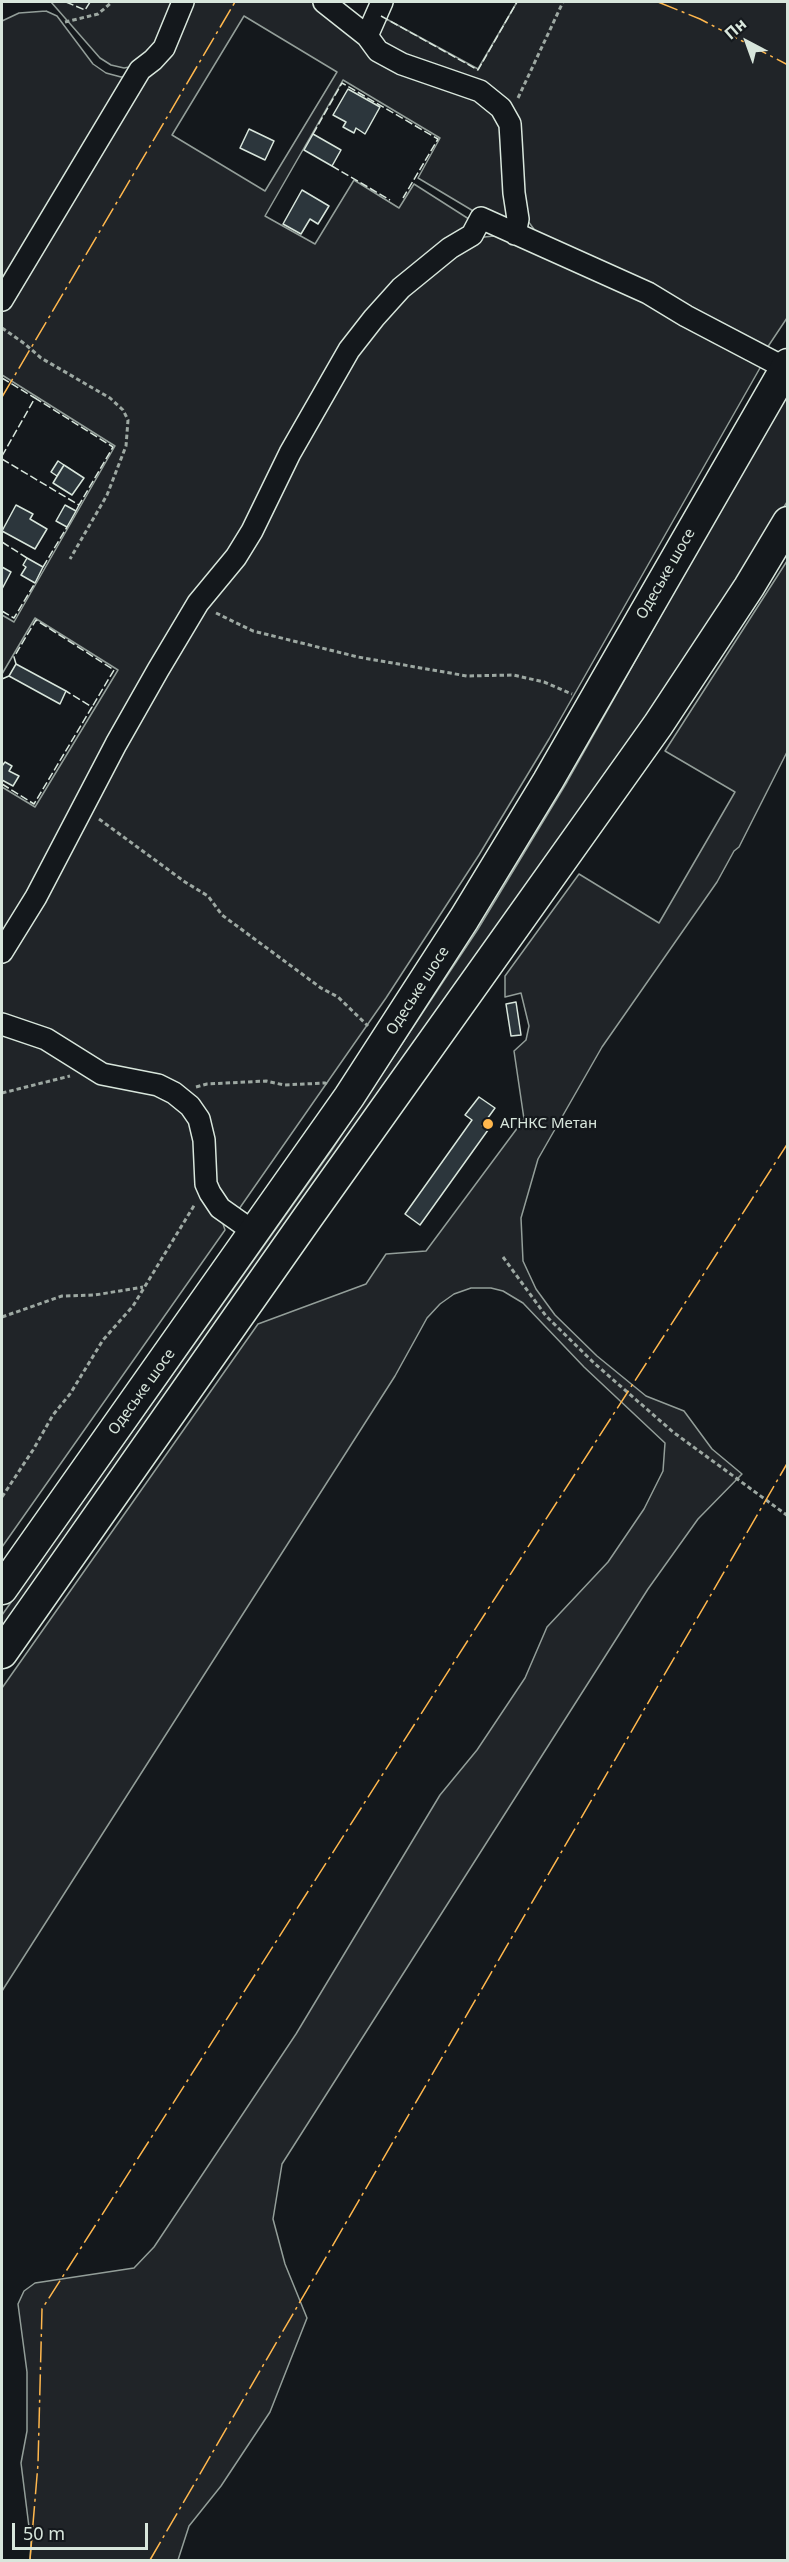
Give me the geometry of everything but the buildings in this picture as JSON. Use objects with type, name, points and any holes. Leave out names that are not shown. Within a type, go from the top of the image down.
[{"type":"highway","name":"Одеське шосе","points":[[2,1589],[349,1097],[386,1040],[506,852],[786,366]]},
{"type":"highway","points":[[2,1653],[314,1208],[658,725],[749,587],[788,522]]},
{"type":"lane","points":[[2,300],[140,70],[164,48],[183,2]]},
{"type":"lane","points":[[324,2],[367,36],[378,51],[402,64],[480,90],[501,108],[510,124],[512,140],[514,193],[518,219],[515,234]]},
{"type":"lane","points":[[367,36],[382,2]]},
{"type":"lane","points":[[2,952],[36,897],[133,712],[198,603],[236,557],[252,531],[272,488],[328,385],[350,350],[401,288],[450,248],[472,235],[481,218],[648,293],[686,316],[786,366]]},
{"type":"lane","points":[[2,1024],[46,1039],[102,1074],[158,1085],[174,1093],[190,1106],[199,1119],[204,1140],[206,1184],[220,1208],[254,1232]]},
{"type":"path","points":[[65,22],[98,14],[112,2]]},
{"type":"path","points":[[501,108],[518,99],[563,2]]},
{"type":"path","points":[[2,328],[41,358],[110,398],[123,410],[128,420],[126,446],[107,495],[70,560]]},
{"type":"path","points":[[198,603],[254,631],[358,657],[467,676],[513,675],[544,682],[592,705]]},
{"type":"path","points":[[85,803],[98,818],[208,896],[222,915],[338,998],[366,1025],[386,1040]]},
{"type":"path","points":[[2,1093],[69,1076],[102,1074]]},
{"type":"path","points":[[174,1093],[207,1084],[266,1081],[284,1085],[325,1083],[349,1097]]},
{"type":"path","points":[[2,1497],[33,1450],[52,1415],[70,1394],[103,1340],[133,1306],[206,1184]]},
{"type":"path","points":[[503,1257],[546,1316],[594,1363],[673,1432],[788,1516]]},
{"type":"path","points":[[2,1317],[62,1296],[95,1295],[144,1287]]},
{"type":"shaded area","points":[[51,2],[178,2],[164,36],[140,65],[124,68],[111,65],[100,58]]},
{"type":"shaded area","points":[[189,2],[317,2],[500,115],[515,229],[485,218],[418,178],[440,138],[343,80],[265,216],[315,244],[354,180],[399,208],[414,184],[472,221],[414,272],[279,464],[2,942],[2,787],[35,807],[118,670],[35,618],[2,674],[2,615],[14,622],[115,446],[2,375],[2,306]],"holes":[[[244,16],[337,72],[265,191],[172,135]]]},
{"type":"shaded area","points":[[517,2],[787,2],[787,318],[767,348],[539,236],[522,213],[515,126],[430,70],[383,44],[379,33],[381,16],[478,69]]},
{"type":"shaded area","points":[[46,11],[57,16],[93,64],[106,73],[121,77],[135,75],[2,294],[2,21],[19,13]]},
{"type":"shaded area","points":[[494,236],[517,239],[761,361],[760,368],[549,739],[479,855],[386,998],[239,1209],[219,1202],[201,1115],[100,1065],[2,1021],[2,955],[303,435],[396,297],[475,238]]},
{"type":"shaded area","points":[[787,392],[787,502],[716,619],[2,1634],[2,1615],[331,1151],[478,929],[567,782]]},
{"type":"shaded area","points":[[787,561],[787,752],[739,847],[734,851],[717,882],[602,1047],[538,1159],[521,1218],[523,1261],[536,1289],[555,1315],[597,1356],[646,1396],[684,1411],[712,1449],[742,1474],[698,1519],[648,1589],[282,2164],[273,2219],[285,2264],[307,2318],[270,2412],[221,2486],[189,2526],[178,2560],[30,2560],[31,2543],[21,2463],[27,2431],[27,2372],[18,2304],[24,2291],[35,2283],[134,2268],[154,2247],[296,2034],[440,1795],[477,1750],[525,1678],[547,1627],[608,1562],[644,1509],[663,1471],[665,1443],[584,1367],[523,1303],[503,1291],[491,1288],[471,1288],[454,1294],[440,1304],[427,1318],[395,1376],[2,1991],[2,1688],[258,1324],[366,1284],[386,1254],[426,1251],[524,1119],[514,1051],[526,1040],[529,1026],[521,993],[505,997],[505,976],[579,874],[659,923],[735,792],[665,751]]},
{"type":"shaded area","points":[[2,1027],[155,1088],[186,1107],[225,1230],[2,1547]]},
{"type":"fence","points":[[66,2],[85,10],[90,2]]},
{"type":"fence","points":[[381,16],[478,70],[517,2]]},
{"type":"fence","points":[[313,134],[342,83],[438,139],[403,198]]},
{"type":"fence","points":[[332,166],[390,200]]},
{"type":"fence","points":[[2,378],[35,398]]},
{"type":"fence","points":[[2,456],[35,398],[113,447],[79,505]]},
{"type":"fence","points":[[2,459],[79,505],[76,511]]},
{"type":"fence","points":[[43,567],[67,527]]},
{"type":"fence","points":[[2,542],[27,558]]},
{"type":"fence","points":[[2,611],[14,618],[35,583]]},
{"type":"fence","points":[[16,664],[14,657],[36,620],[114,670],[92,707]]},
{"type":"fence","points":[[2,679],[9,676]]},
{"type":"fence","points":[[2,784],[34,804],[92,707],[66,691]]},
{"type":"power","points":[[2,397],[235,2]]},
{"type":"power","points":[[658,2],[700,19],[788,65]]},
{"type":"power","points":[[30,2560],[38,2464],[42,2309],[788,1143]]},
{"type":"power","points":[[150,2560],[788,1462]]},
{"type":"place","name":"АГНКС Метан","points":[[488,1124]]}]
